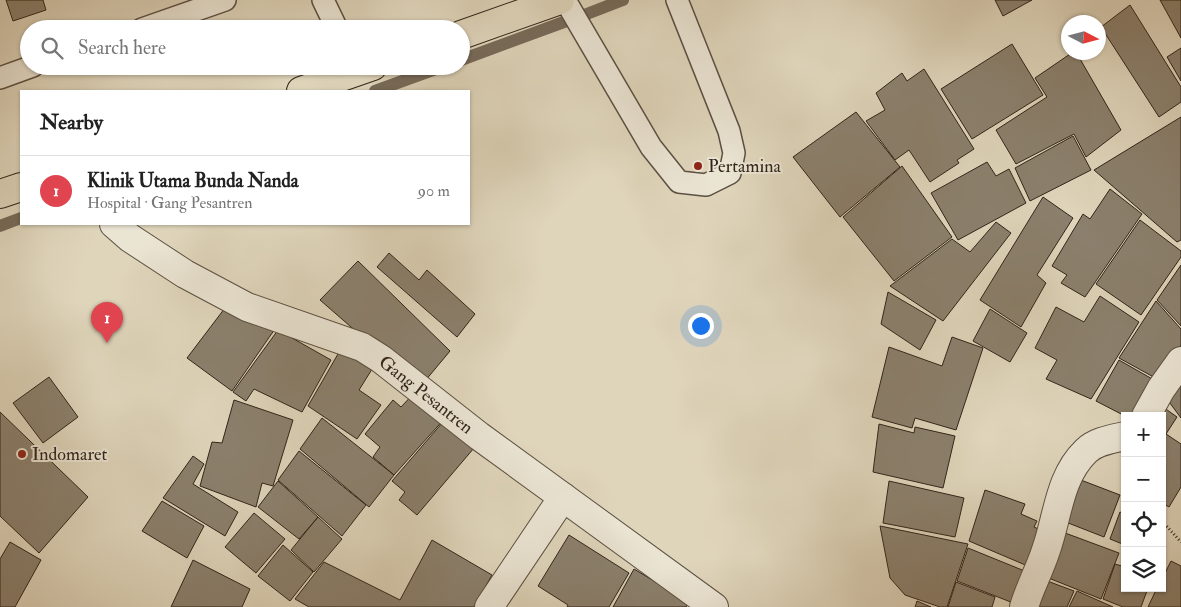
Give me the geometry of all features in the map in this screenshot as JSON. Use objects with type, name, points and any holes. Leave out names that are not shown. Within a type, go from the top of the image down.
[{"type":"highway","points":[[470,32],[560,0]]},
{"type":"highway","points":[[304,90],[343,75]]},
{"type":"highway","points":[[0,194],[20,188]]},
{"type":"street","name":"Gang Pesantren","points":[[115,225],[130,238],[178,268],[247,307],[362,347],[382,359],[479,436],[714,607]]},
{"type":"street","points":[[1148,412],[1161,389],[1181,361]]},
{"type":"street","points":[[1024,607],[1047,549],[1058,504],[1070,471],[1086,450],[1103,441],[1121,437]]},
{"type":"street","points":[[489,607],[563,497]]},
{"type":"lane","points":[[168,20],[225,0]]},
{"type":"lane","points":[[323,0],[333,20]]},
{"type":"lane","points":[[565,0],[651,148],[679,182],[706,185],[730,173],[734,153],[729,131],[677,0]]},
{"type":"lane","points":[[0,78],[20,71]]},
{"type":"path","points":[[1166,525],[1181,542]]},
{"type":"building","points":[[6,0],[43,0],[46,10],[13,21]]},
{"type":"building","points":[[995,0],[1032,0],[1003,16]]},
{"type":"building","points":[[1160,0],[1181,0],[1181,38]]},
{"type":"building","points":[[1130,5],[1181,87],[1181,102],[1159,117],[1106,35],[1106,23]]},
{"type":"building","points":[[1012,44],[1043,95],[972,139],[941,89]]},
{"type":"building","points":[[1181,48],[1181,81],[1167,57]]},
{"type":"building","points":[[1061,60],[1081,60],[1121,130],[1086,157],[1074,134],[1016,164],[996,130],[1047,97],[1035,78]]},
{"type":"building","points":[[924,69],[974,149],[957,160],[959,163],[930,182],[909,150],[895,160],[866,121],[885,110],[876,93],[902,73],[907,81]]},
{"type":"building","points":[[856,112],[900,167],[840,217],[793,157]]},
{"type":"building","points":[[1181,117],[1181,240],[1177,242],[1094,170]]},
{"type":"building","points":[[1073,136],[1091,170],[1030,201],[1015,168]]},
{"type":"building","points":[[987,162],[996,176],[1009,169],[1026,203],[958,240],[931,193]]},
{"type":"building","points":[[902,166],[952,237],[894,281],[843,217]]},
{"type":"building","points":[[1110,189],[1142,214],[1085,297],[1061,283],[1067,275],[1052,266],[1083,214],[1090,219]]},
{"type":"building","points":[[1043,197],[1073,218],[1037,275],[1046,283],[1021,327],[980,300]]},
{"type":"building","points":[[1140,220],[1181,251],[1181,257],[1141,315],[1096,284]]},
{"type":"building","points":[[996,222],[1011,233],[943,321],[890,286],[952,239],[970,252]]},
{"type":"building","points":[[389,253],[419,280],[427,270],[475,314],[457,337],[377,267]]},
{"type":"building","points":[[358,261],[450,351],[420,387],[320,300]]},
{"type":"building","points":[[1181,265],[1181,326],[1157,300]]},
{"type":"building","points":[[888,292],[936,320],[920,350],[881,324]]},
{"type":"building","points":[[1100,296],[1139,322],[1091,399],[1046,379],[1057,360],[1035,348],[1056,307],[1084,322]]},
{"type":"building","points":[[231,300],[277,326],[232,391],[187,358]]},
{"type":"building","points":[[1156,301],[1181,329],[1181,345],[1159,380],[1119,358]]},
{"type":"building","points":[[990,309],[1027,333],[1010,362],[973,341]]},
{"type":"building","points":[[278,330],[331,360],[302,412],[254,389],[246,401],[233,392]]},
{"type":"building","points":[[952,337],[983,348],[956,430],[915,418],[912,428],[872,417],[889,347],[942,366]]},
{"type":"building","points":[[342,347],[374,366],[359,390],[381,405],[357,439],[308,406]]},
{"type":"building","points":[[1119,360],[1161,384],[1144,412],[1121,412],[1121,414],[1096,401]]},
{"type":"building","points":[[1181,365],[1181,418],[1161,391]]},
{"type":"building","points":[[49,377],[78,417],[43,443],[13,403]]},
{"type":"building","points":[[417,390],[446,417],[394,475],[373,457],[380,447],[365,434],[393,400],[401,407]]},
{"type":"building","points":[[234,400],[293,420],[273,486],[262,483],[256,507],[200,486],[212,442],[222,443]]},
{"type":"building","points":[[1163,407],[1177,417],[1166,434],[1166,412],[1160,412]]},
{"type":"building","name":"Indomaret","points":[[0,412],[88,497],[39,553],[0,516]]},
{"type":"building","points":[[449,415],[474,448],[417,515],[399,500],[405,492],[392,481]]},
{"type":"building","points":[[322,418],[394,475],[369,507],[300,449]]},
{"type":"building","points":[[879,424],[914,433],[915,427],[955,436],[943,488],[873,472]]},
{"type":"building","points":[[1166,434],[1181,444],[1181,487],[1169,507],[1166,505]]},
{"type":"building","points":[[299,451],[366,505],[342,536],[278,480]]},
{"type":"building","points":[[193,456],[204,464],[193,484],[238,512],[225,536],[163,498]]},
{"type":"building","points":[[1073,477],[1120,495],[1104,537],[1058,519]]},
{"type":"building","points":[[278,481],[318,517],[299,539],[258,507]]},
{"type":"building","points":[[889,481],[964,498],[955,537],[883,523]]},
{"type":"building","points":[[985,490],[1025,504],[1021,514],[1037,521],[1034,527],[1049,534],[1037,570],[969,541]]},
{"type":"building","points":[[162,501],[204,526],[187,558],[142,531]]},
{"type":"building","points":[[1120,512],[1121,543],[1110,539]]},
{"type":"building","points":[[254,513],[285,539],[256,573],[225,547]]},
{"type":"building","points":[[318,517],[342,539],[314,572],[291,550]]},
{"type":"building","points":[[880,526],[968,544],[947,607],[940,607],[905,595],[890,578]]},
{"type":"building","points":[[1057,530],[1119,553],[1101,599],[1041,575]]},
{"type":"building","points":[[569,535],[629,573],[609,607],[567,607],[568,605],[538,586]]},
{"type":"building","points":[[432,540],[492,575],[474,607],[309,607],[295,599],[324,562],[400,600]]},
{"type":"building","points":[[10,542],[41,560],[15,607],[0,607],[0,559]]},
{"type":"building","points":[[283,545],[313,572],[290,601],[258,576]]},
{"type":"building","points":[[968,548],[1032,574],[1021,606],[957,581]]},
{"type":"building","points":[[193,560],[250,589],[242,607],[171,607]]},
{"type":"building","points":[[1171,561],[1181,566],[1181,607],[1148,607],[1155,592],[1166,592],[1166,571]]},
{"type":"building","points":[[1115,564],[1121,566],[1121,592],[1147,592],[1141,607],[1123,607],[1103,599]]},
{"type":"building","points":[[634,569],[689,602],[686,607],[613,607]]},
{"type":"building","points":[[1042,579],[1074,591],[1067,607],[1030,607]]},
{"type":"building","points":[[956,582],[995,597],[992,607],[948,607]]},
{"type":"building","points":[[1077,591],[1113,607],[1069,607]]},
{"type":"building","points":[[917,601],[931,607],[915,607]]},
{"type":"waterway","points":[[579,17],[623,0]]},
{"type":"waterway","points":[[470,57],[572,19]]},
{"type":"waterway","points":[[378,90],[419,75]]},
{"type":"waterway","points":[[0,226],[20,218]]},
{"type":"place","name":"Pertamina","points":[[698,166]]},
{"type":"place","name":"Klinik Utama Bunda Nanda","points":[[107,343]]},
{"type":"place","name":"Indomaret","points":[[22,454]]}]
